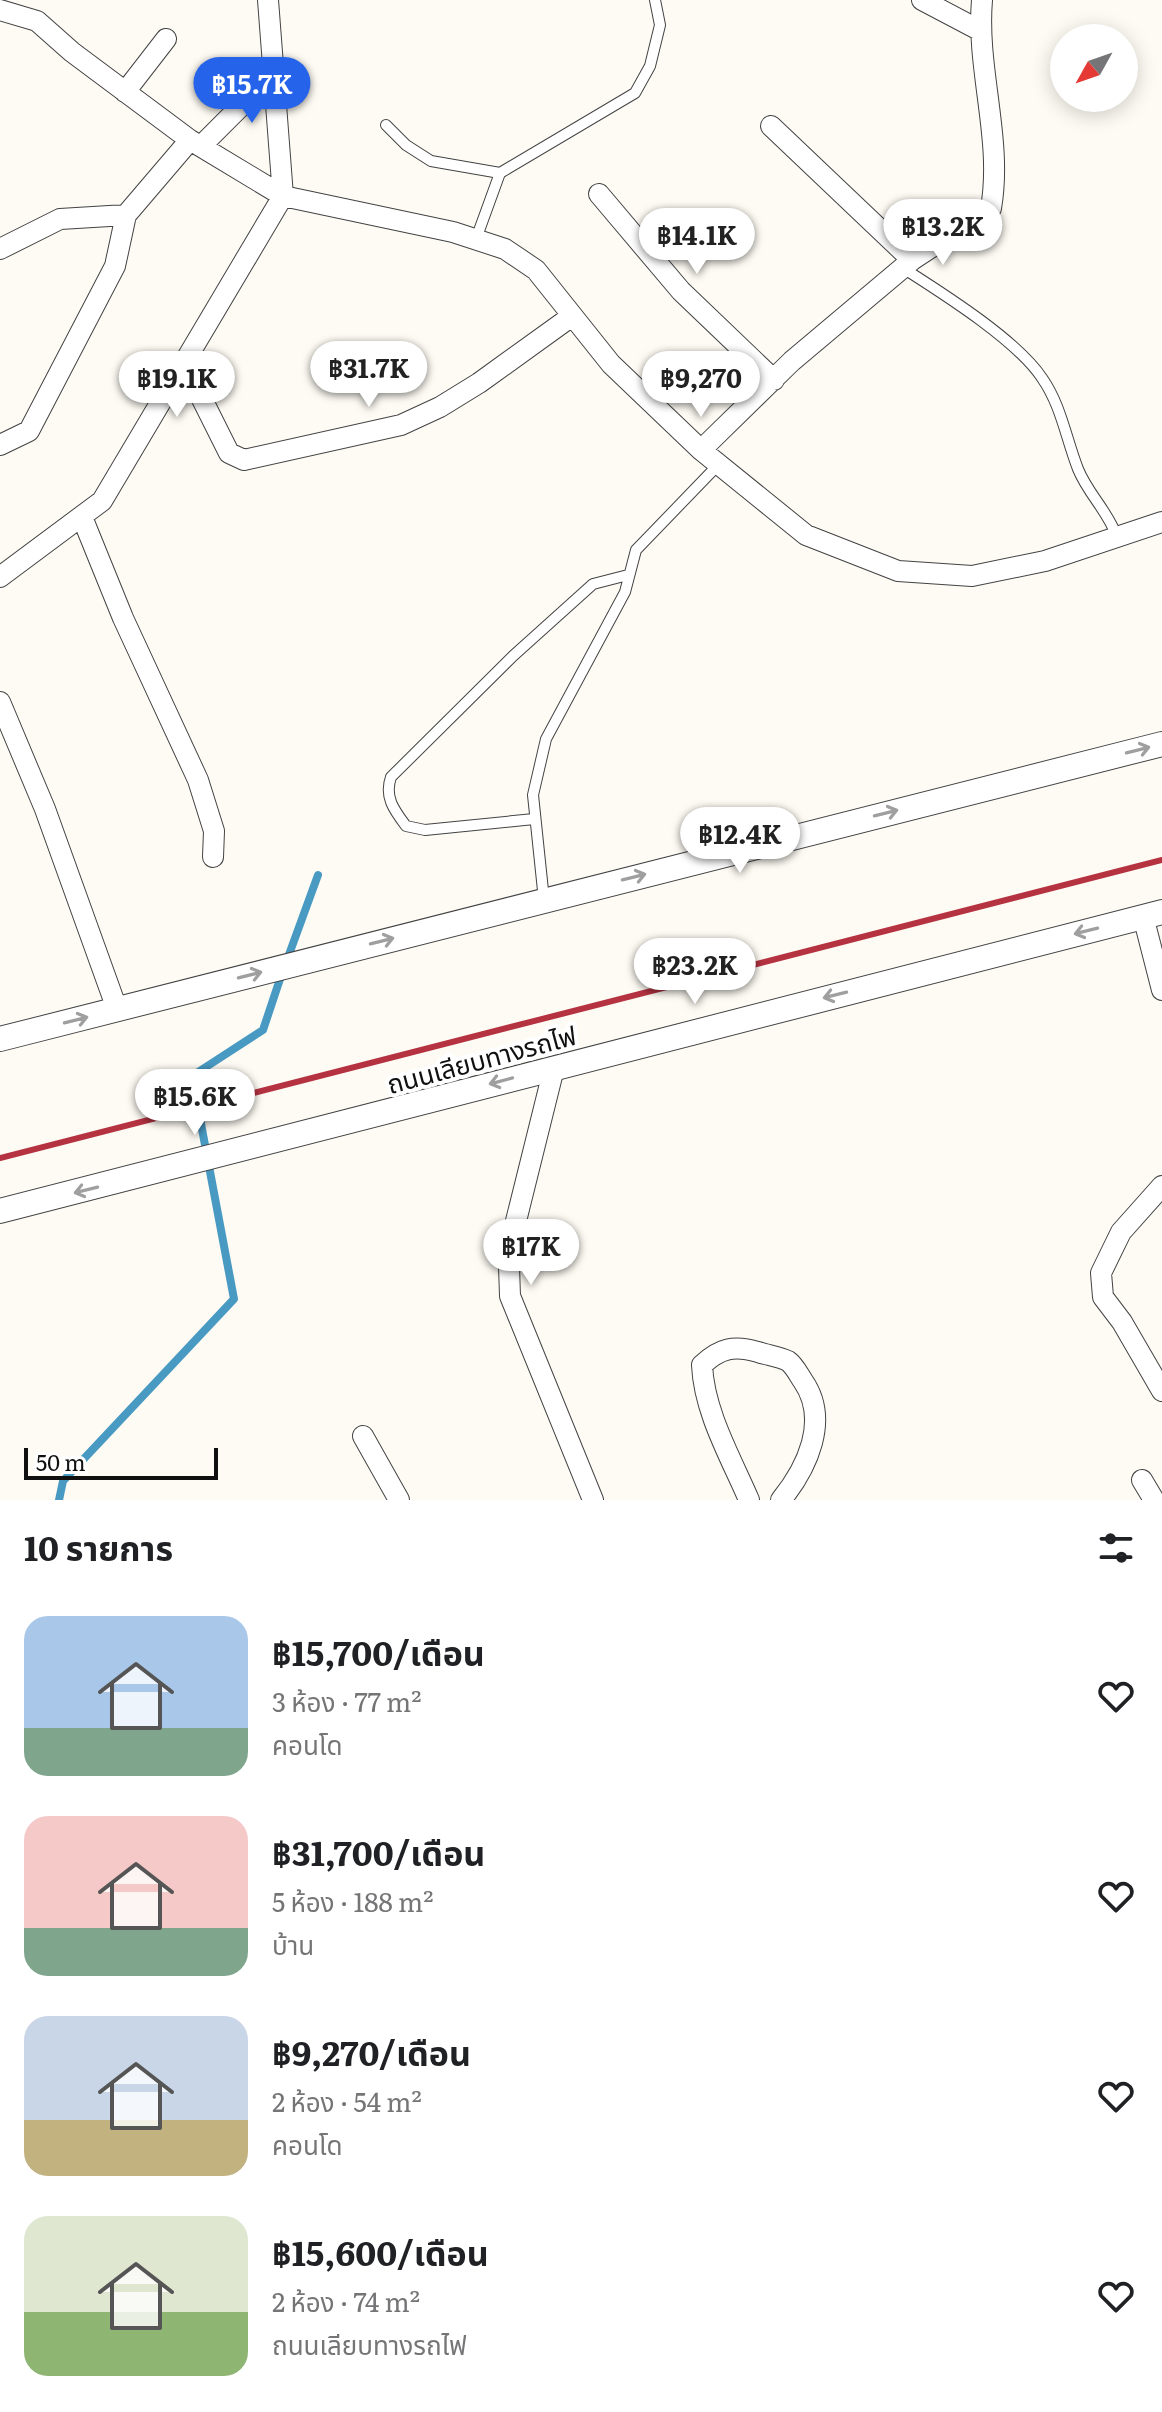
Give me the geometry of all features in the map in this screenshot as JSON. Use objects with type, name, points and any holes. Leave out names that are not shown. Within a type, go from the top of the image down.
[{"type":"street","points":[[0,577],[102,501],[283,196],[268,0]]},
{"type":"street","points":[[922,0],[979,30]]},
{"type":"street","points":[[701,450],[774,380],[908,264],[991,208],[996,182],[979,30],[982,0]]},
{"type":"street","points":[[0,10],[37,21],[72,52],[196,143],[283,196],[453,232],[505,249],[536,270],[611,364],[701,450],[806,535],[898,571],[972,576],[1045,561],[1162,522]]},
{"type":"street","points":[[125,92],[166,39]]},
{"type":"street","points":[[0,445],[29,431],[115,266],[126,215],[196,143],[273,74]]},
{"type":"street","points":[[771,126],[908,264]]},
{"type":"street","points":[[599,194],[681,291],[774,380]]},
{"type":"street","points":[[0,249],[60,219],[126,215]]},
{"type":"street","points":[[178,373],[201,397],[229,453],[244,460],[401,425],[440,407],[479,383],[572,316]]},
{"type":"street","points":[[82,517],[123,618],[198,780],[214,831],[213,857]]},
{"type":"street","points":[[0,702],[45,809],[117,1009]]},
{"type":"street","points":[[0,1039],[1162,744]]},
{"type":"street","points":[[1153,914],[1162,990]]},
{"type":"street","name":"ถนนเลียบทางรถไฟ","points":[[0,1211],[1153,914]]},
{"type":"street","points":[[554,1068],[512,1237],[510,1296],[593,1500]]},
{"type":"street","points":[[1162,1186],[1121,1232],[1101,1273],[1103,1297],[1122,1322],[1162,1391]]},
{"type":"street","points":[[749,1500],[719,1433],[707,1395],[702,1365],[716,1352],[745,1348],[789,1362],[806,1386],[815,1420],[809,1456],[797,1480],[781,1500]]},
{"type":"street","points":[[363,1436],[399,1500]]},
{"type":"street","points":[[1142,1480],[1154,1500]]},
{"type":"lane","points":[[476,239],[500,173],[635,93],[650,66],[660,25],[655,0]]},
{"type":"lane","points":[[386,125],[406,145],[431,161],[500,173]]},
{"type":"lane","points":[[908,264],[1013,347],[1042,377],[1066,426],[1078,468],[1111,518],[1117,537]]},
{"type":"lane","points":[[544,900],[534,819],[534,786],[546,739],[625,592],[636,550],[719,464]]},
{"type":"lane","points":[[534,819],[425,830],[406,826],[391,804],[387,789],[391,777],[402,766],[513,656],[593,584],[628,575]]},
{"type":"waterway","points":[[287,960],[318,875]]},
{"type":"waterway","points":[[59,1500],[63,1481],[234,1299],[192,1076],[263,1030],[282,973]]},
{"type":"railway","points":[[0,1158],[1162,860]]}]
